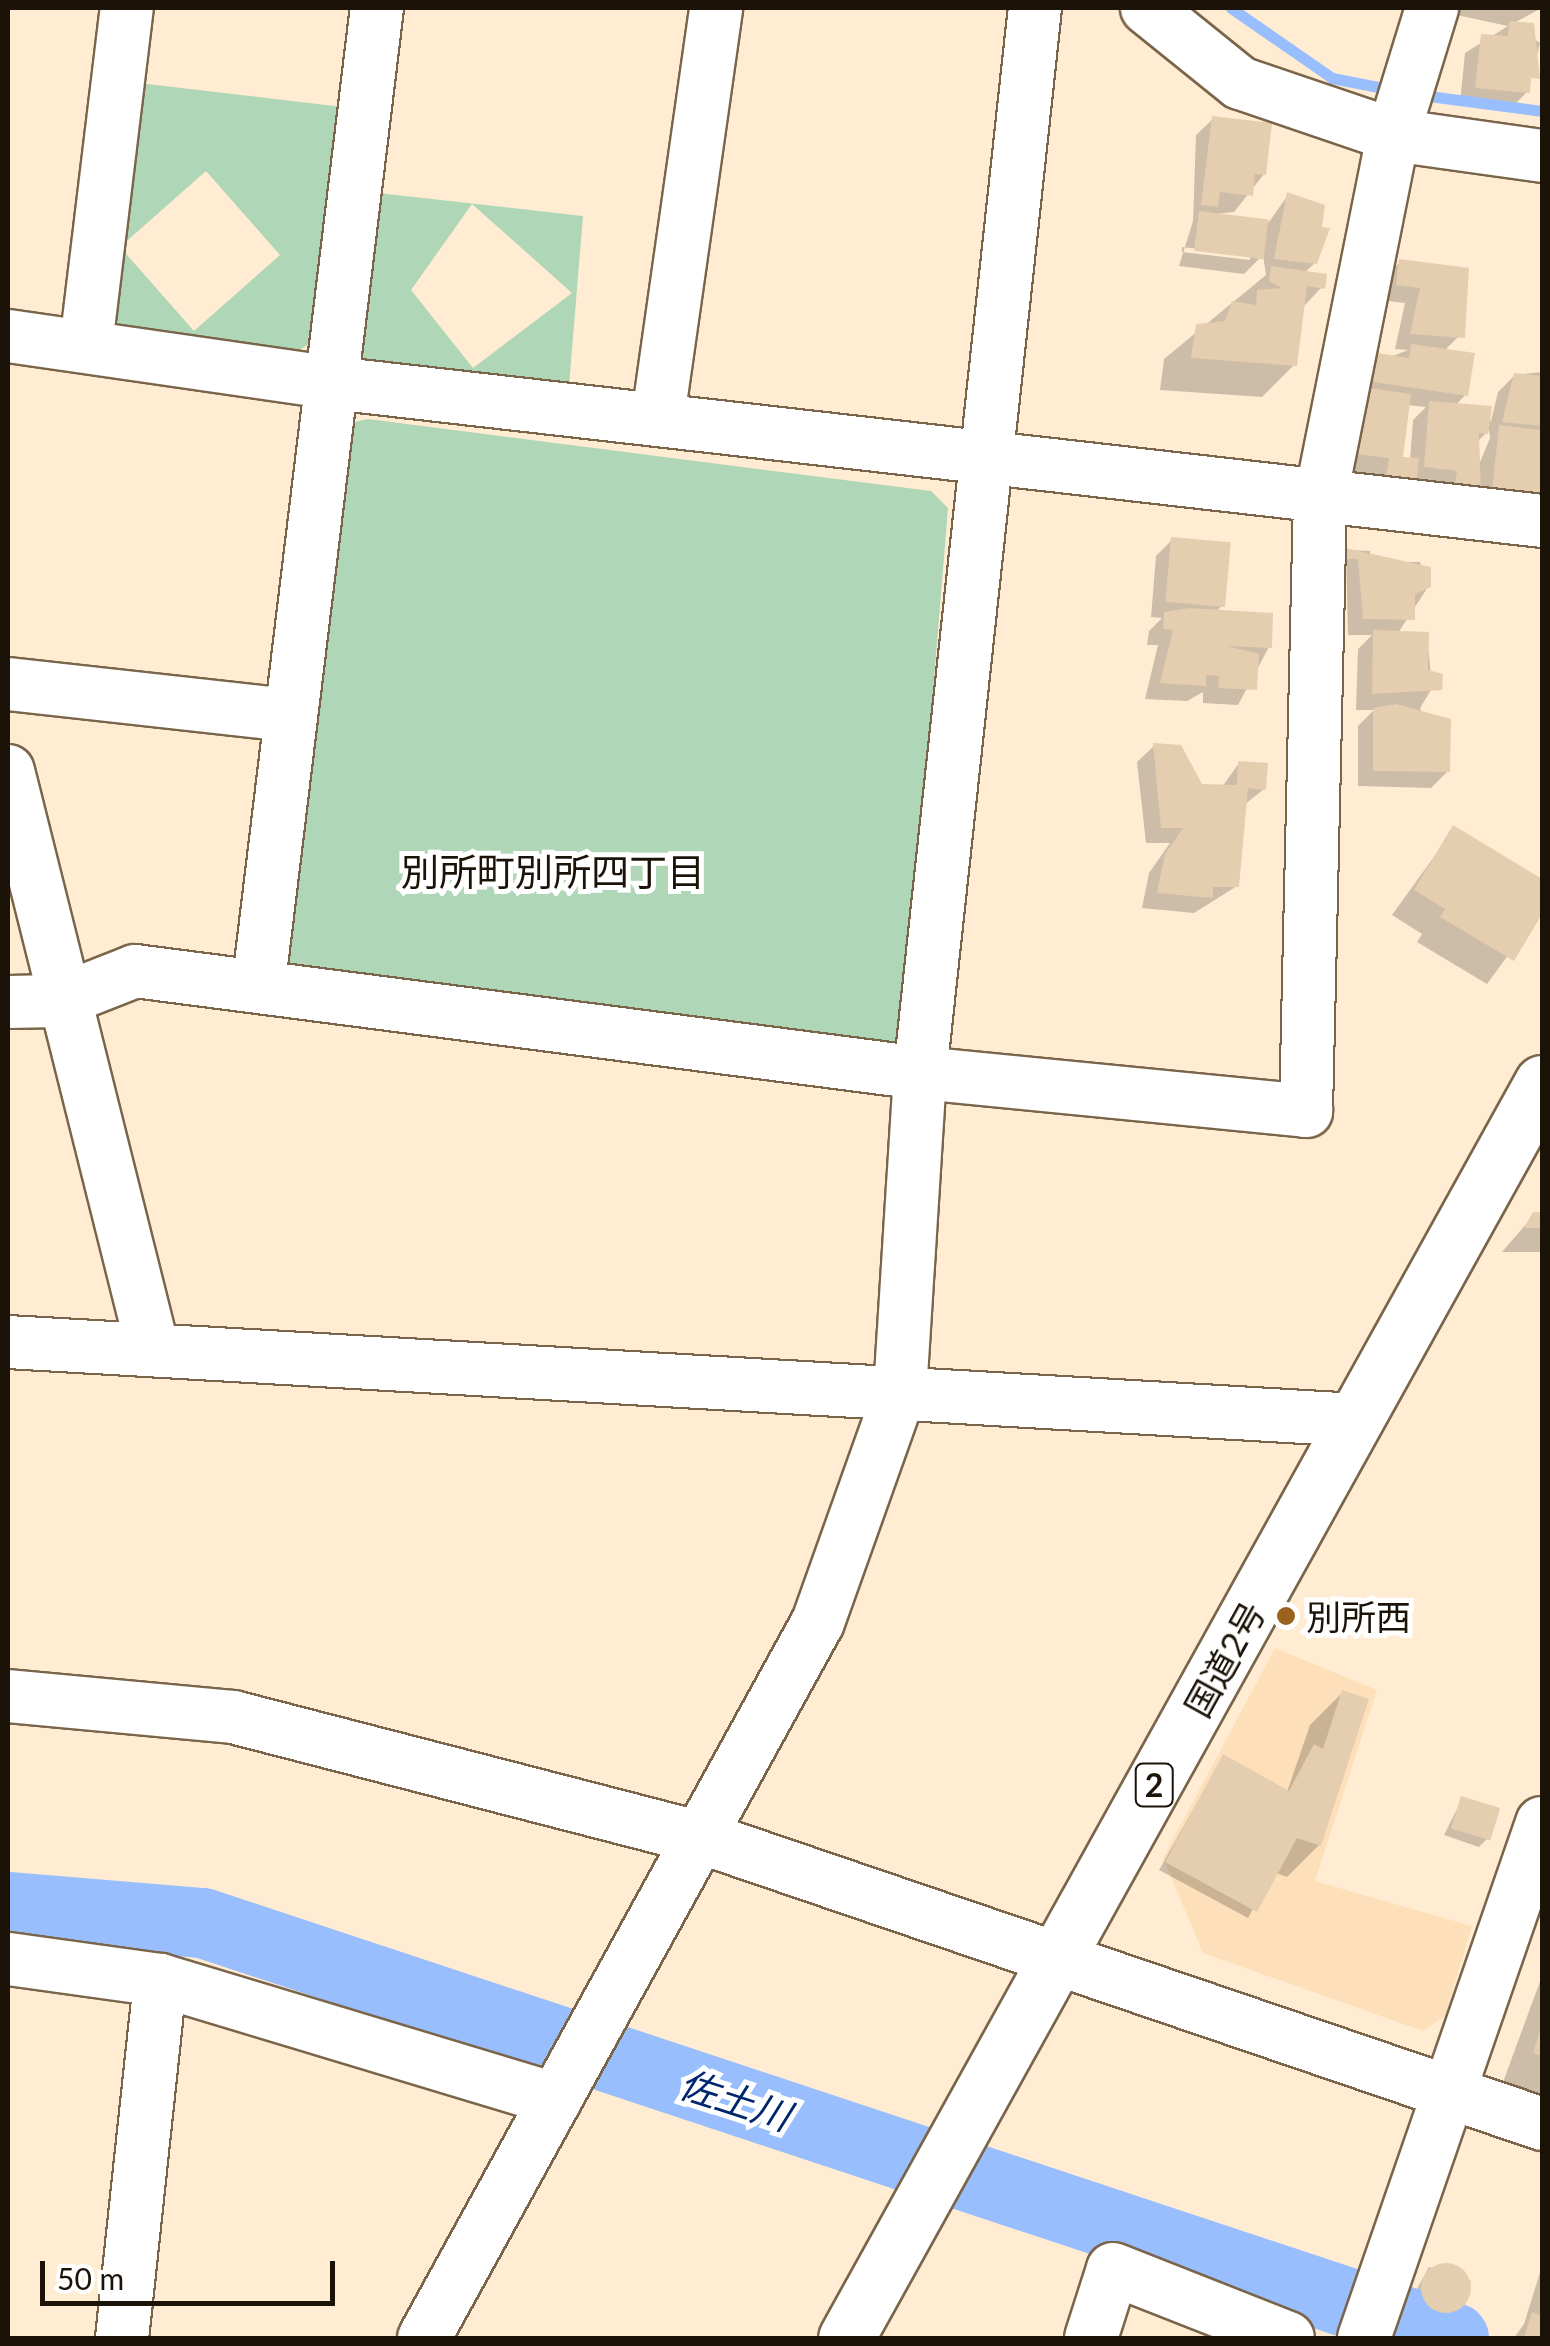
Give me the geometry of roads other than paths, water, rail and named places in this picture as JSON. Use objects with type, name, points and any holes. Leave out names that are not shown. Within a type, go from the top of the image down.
[{"type":"highway","name":"国道2号","points":[[846,2338],[1542,1083]]},
{"type":"street","points":[[86,345],[127,8]]},
{"type":"street","points":[[259,981],[288,715],[334,383],[377,8]]},
{"type":"street","points":[[658,417],[716,8]]},
{"type":"street","points":[[424,2338],[570,2072],[706,1838],[818,1622],[900,1392],[920,1074],[983,456],[1036,8]]},
{"type":"street","points":[[1147,8],[1240,83],[1393,136],[1542,156]]},
{"type":"street","points":[[8,1002],[59,1001],[136,971],[259,981],[920,1074],[1306,1110],[1320,501],[1393,136],[1432,8]]},
{"type":"street","points":[[8,336],[334,383],[658,417],[1320,501],[1542,521]]},
{"type":"street","points":[[8,684],[288,715]]},
{"type":"street","points":[[8,772],[59,1001],[154,1350]]},
{"type":"street","points":[[8,1342],[1355,1420]]},
{"type":"street","points":[[8,1696],[234,1717],[706,1838],[1542,2124]]},
{"type":"street","points":[[1370,2322],[1452,2094],[1542,1823]]},
{"type":"street","points":[[8,1960],[160,1980],[570,2072]]},
{"type":"street","points":[[122,2338],[160,1980]]},
{"type":"street","points":[[1090,2338],[1113,2269],[1288,2338]]},
{"type":"waterway","points":[[1231,8],[1332,78],[1393,90]]},
{"type":"waterway","points":[[1421,95],[1542,111]]},
{"type":"waterway","name":"佐土川","points":[[8,1907],[203,1923],[1454,2338]]},
{"type":"place","name":"別所西","points":[[1286,1616]]},
{"type":"district","name":"別所町別所四丁目","points":[[553,872]]}]
